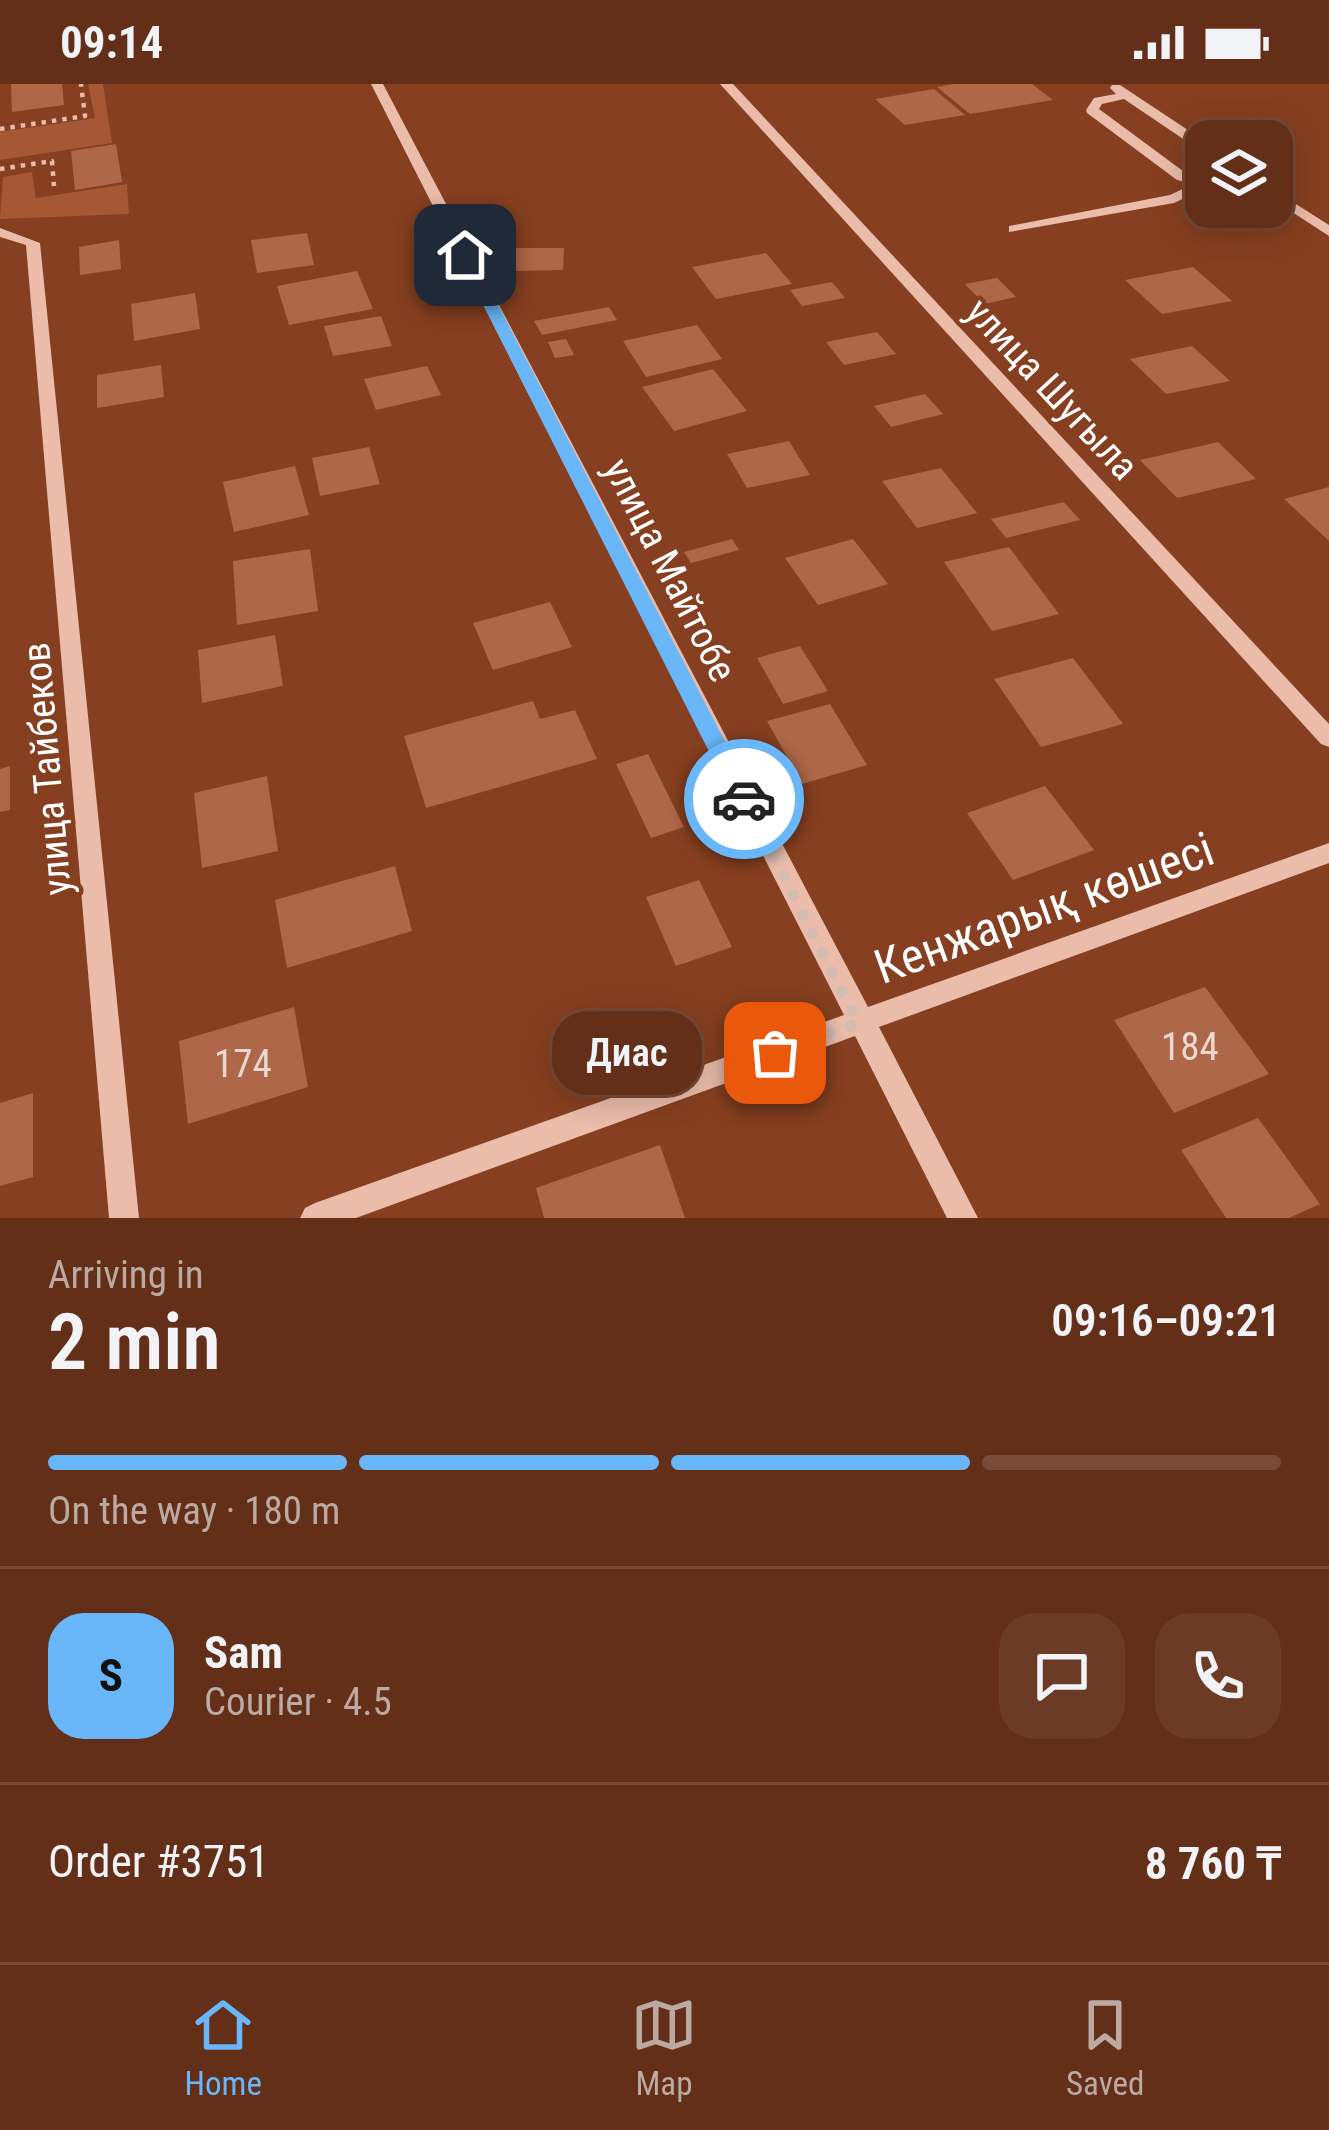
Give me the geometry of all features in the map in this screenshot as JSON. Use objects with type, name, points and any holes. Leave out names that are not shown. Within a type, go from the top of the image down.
[{"type":"street","name":"улица Майтобе","points":[[377,84],[858,1023],[963,1218]]},
{"type":"street","name":"улица Шугыла","points":[[726,84],[1329,738]]},
{"type":"street","points":[[1111,84],[1185,134]]},
{"type":"street","points":[[1127,95],[1098,101],[1092,110],[1185,178]]},
{"type":"street","points":[[1014,229],[1185,194]]},
{"type":"street","points":[[1293,207],[1329,232]]},
{"type":"street","name":"улица Тайбеков","points":[[0,232],[33,243],[124,1218]]},
{"type":"street","name":"Кенжарық көшесі","points":[[315,1218],[1329,853]]},
{"type":"path","points":[[0,129],[85,116],[81,84]]},
{"type":"path","points":[[37,112],[37,123]]},
{"type":"path","points":[[0,169],[52,161],[54,187]]},
{"type":"shaded area","points":[[88,84],[103,84],[112,143],[0,160],[0,132],[95,118]]},
{"type":"shaded area","points":[[32,172],[36,198],[127,184],[129,214],[0,219],[3,177]]},
{"type":"building","points":[[11,84],[62,84],[64,105],[12,112]]},
{"type":"building","points":[[1032,84],[1053,100],[970,114],[937,87]]},
{"type":"building","points":[[934,89],[965,115],[905,125],[875,99]]},
{"type":"building","points":[[116,144],[122,182],[75,190],[71,151]]},
{"type":"building","points":[[307,233],[314,265],[257,273],[251,240]]},
{"type":"building","points":[[119,240],[121,269],[80,275],[79,247]]},
{"type":"building","points":[[515,248],[564,248],[563,270],[512,271]]},
{"type":"building","points":[[766,253],[792,284],[716,299],[692,267]]},
{"type":"building","points":[[1193,267],[1232,301],[1162,314],[1125,280]]},
{"type":"building","points":[[357,271],[373,309],[289,325],[277,286]]},
{"type":"building","points":[[997,278],[1016,297],[984,304],[965,284]]},
{"type":"building","points":[[832,282],[845,298],[802,306],[790,290]]},
{"type":"building","points":[[195,293],[200,329],[134,341],[131,304]]},
{"type":"building","points":[[609,307],[617,320],[542,335],[534,321]]},
{"type":"building","points":[[381,316],[392,346],[333,356],[324,326]]},
{"type":"building","points":[[697,325],[722,359],[646,377],[623,341]]},
{"type":"building","points":[[877,332],[896,354],[844,365],[826,342]]},
{"type":"building","points":[[566,339],[574,355],[555,358],[548,342]]},
{"type":"building","points":[[1192,346],[1230,381],[1166,394],[1130,359]]},
{"type":"building","points":[[161,365],[164,397],[97,408],[97,375]]},
{"type":"building","points":[[427,366],[441,395],[376,410],[364,379]]},
{"type":"building","points":[[713,369],[747,411],[674,431],[642,387]]},
{"type":"building","points":[[925,394],[943,414],[891,427],[874,406]]},
{"type":"building","points":[[789,441],[810,475],[747,488],[727,454]]},
{"type":"building","points":[[1218,442],[1256,479],[1177,498],[1140,460]]},
{"type":"building","points":[[369,447],[380,484],[320,496],[312,458]]},
{"type":"building","points":[[295,466],[309,515],[234,532],[223,482]]},
{"type":"building","points":[[941,468],[977,513],[917,528],[882,481]]},
{"type":"building","points":[[1329,487],[1329,541],[1284,499]]},
{"type":"building","points":[[1064,502],[1080,520],[1006,538],[991,519]]},
{"type":"building","points":[[732,539],[739,550],[691,563],[684,552]]},
{"type":"building","points":[[853,539],[888,584],[818,605],[785,558]]},
{"type":"building","points":[[1009,547],[1059,614],[992,631],[944,562]]},
{"type":"building","points":[[310,549],[318,611],[237,625],[233,561]]},
{"type":"building","points":[[550,602],[572,647],[493,670],[473,623]]},
{"type":"building","points":[[275,635],[283,686],[202,703],[198,650]]},
{"type":"building","points":[[800,646],[828,691],[783,704],[757,658]]},
{"type":"building","points":[[1073,658],[1123,724],[1041,747],[994,679]]},
{"type":"building","points":[[533,701],[540,719],[575,710],[597,759],[426,808],[404,736]]},
{"type":"building","points":[[830,704],[867,765],[802,784],[767,721]]},
{"type":"building","points":[[648,754],[684,827],[651,838],[616,764]]},
{"type":"building","points":[[10,766],[10,810],[0,812],[0,769]]},
{"type":"building","points":[[267,776],[278,851],[202,868],[194,793]]},
{"type":"building","points":[[1045,786],[1094,850],[1013,880],[967,813]]},
{"type":"building","points":[[395,866],[412,931],[287,968],[275,900]]},
{"type":"building","points":[[699,880],[732,947],[676,966],[646,897]]},
{"type":"building","points":[[1205,987],[1269,1074],[1174,1113],[1114,1020]]},
{"type":"building","points":[[294,1007],[308,1087],[188,1124],[179,1041]]},
{"type":"building","points":[[33,1093],[33,1177],[0,1186],[0,1103]]},
{"type":"building","points":[[1258,1118],[1320,1204],[1289,1218],[1226,1218],[1181,1150]]},
{"type":"building","points":[[660,1145],[685,1218],[544,1218],[536,1188]]},
{"type":"way so far","points":[[744,799],[858,1023],[775,1053]]},
{"type":"place","name":"Диас","points":[[775,1053]]},
{"type":"route","points":[[465,255],[744,799]]}]
